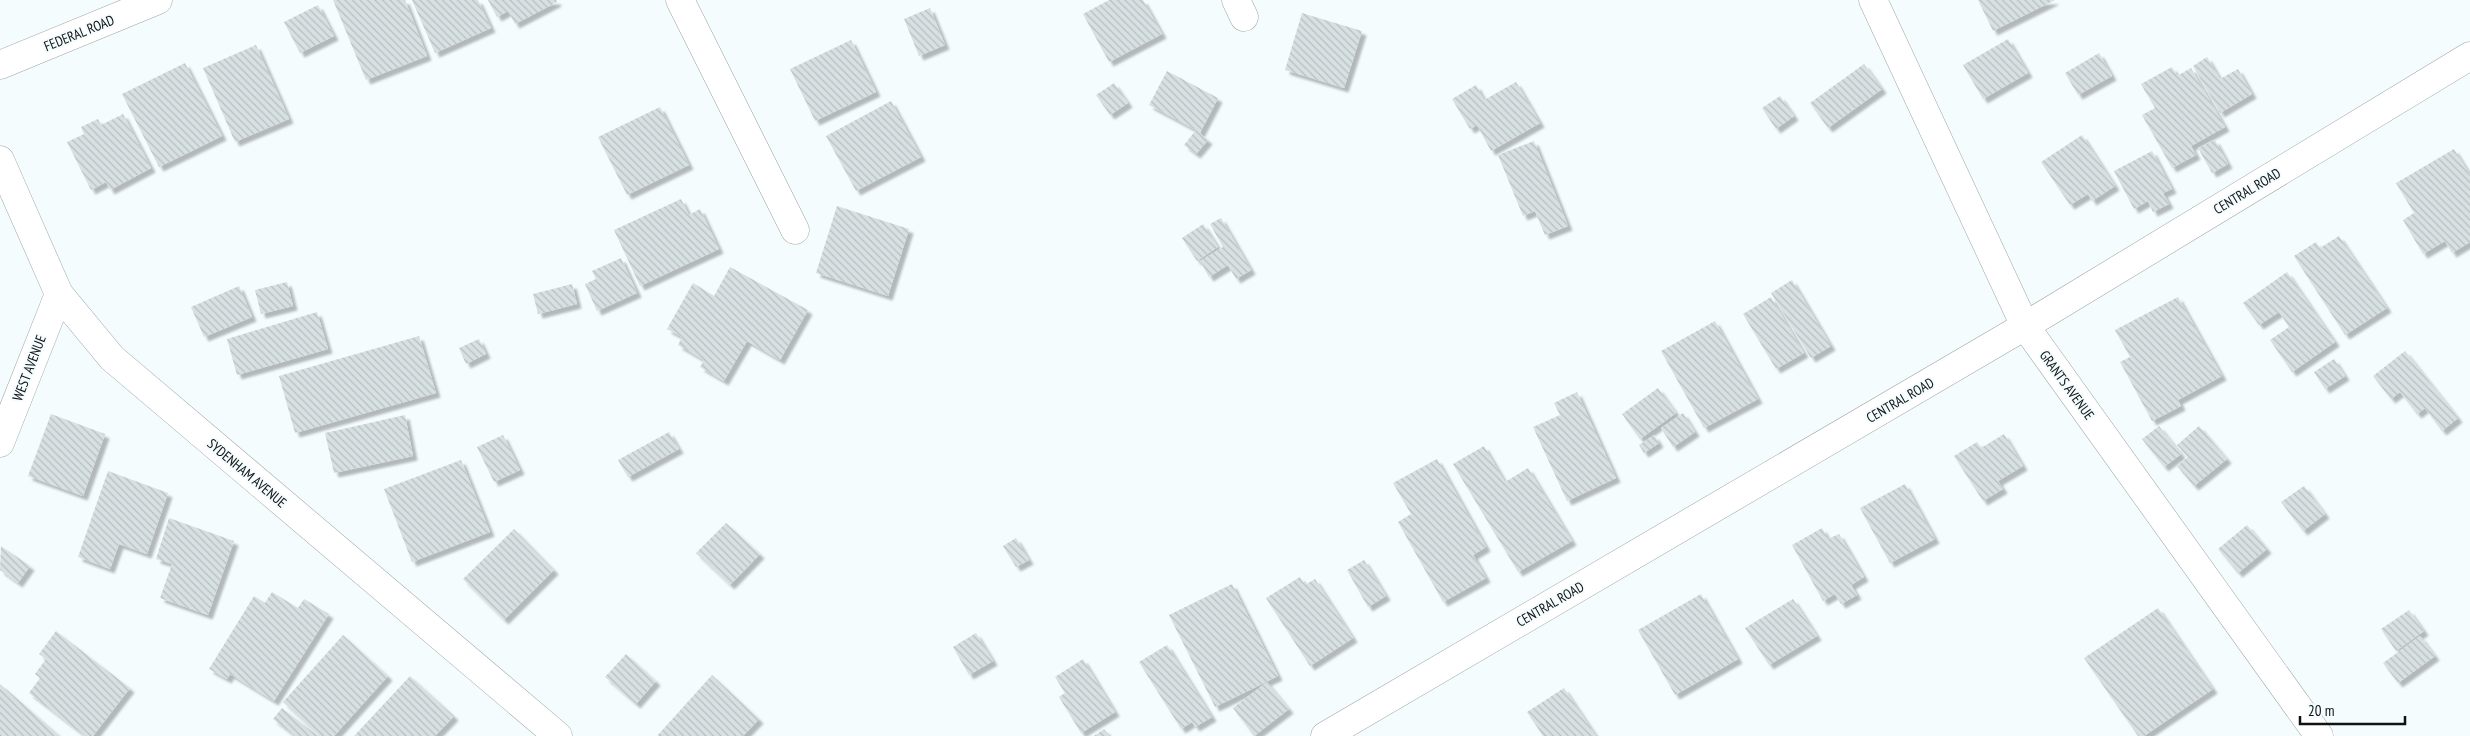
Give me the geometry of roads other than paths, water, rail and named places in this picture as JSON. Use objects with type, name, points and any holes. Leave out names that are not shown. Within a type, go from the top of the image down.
[{"type":"street","name":"FEDERAL ROAD","points":[[0,65],[158,0]]},
{"type":"street","points":[[680,0],[795,230]]},
{"type":"street","name":"GRANTS AVENUE","points":[[1873,0],[2024,326],[2319,736]]},
{"type":"street","name":"CENTRAL ROAD","points":[[1325,736],[2024,326],[2470,56]]},
{"type":"street","name":"SYDENHAM AVENUE","points":[[0,160],[59,294],[112,358],[558,736]]},
{"type":"street","name":"WEST AVENUE","points":[[0,443],[59,294]]}]
